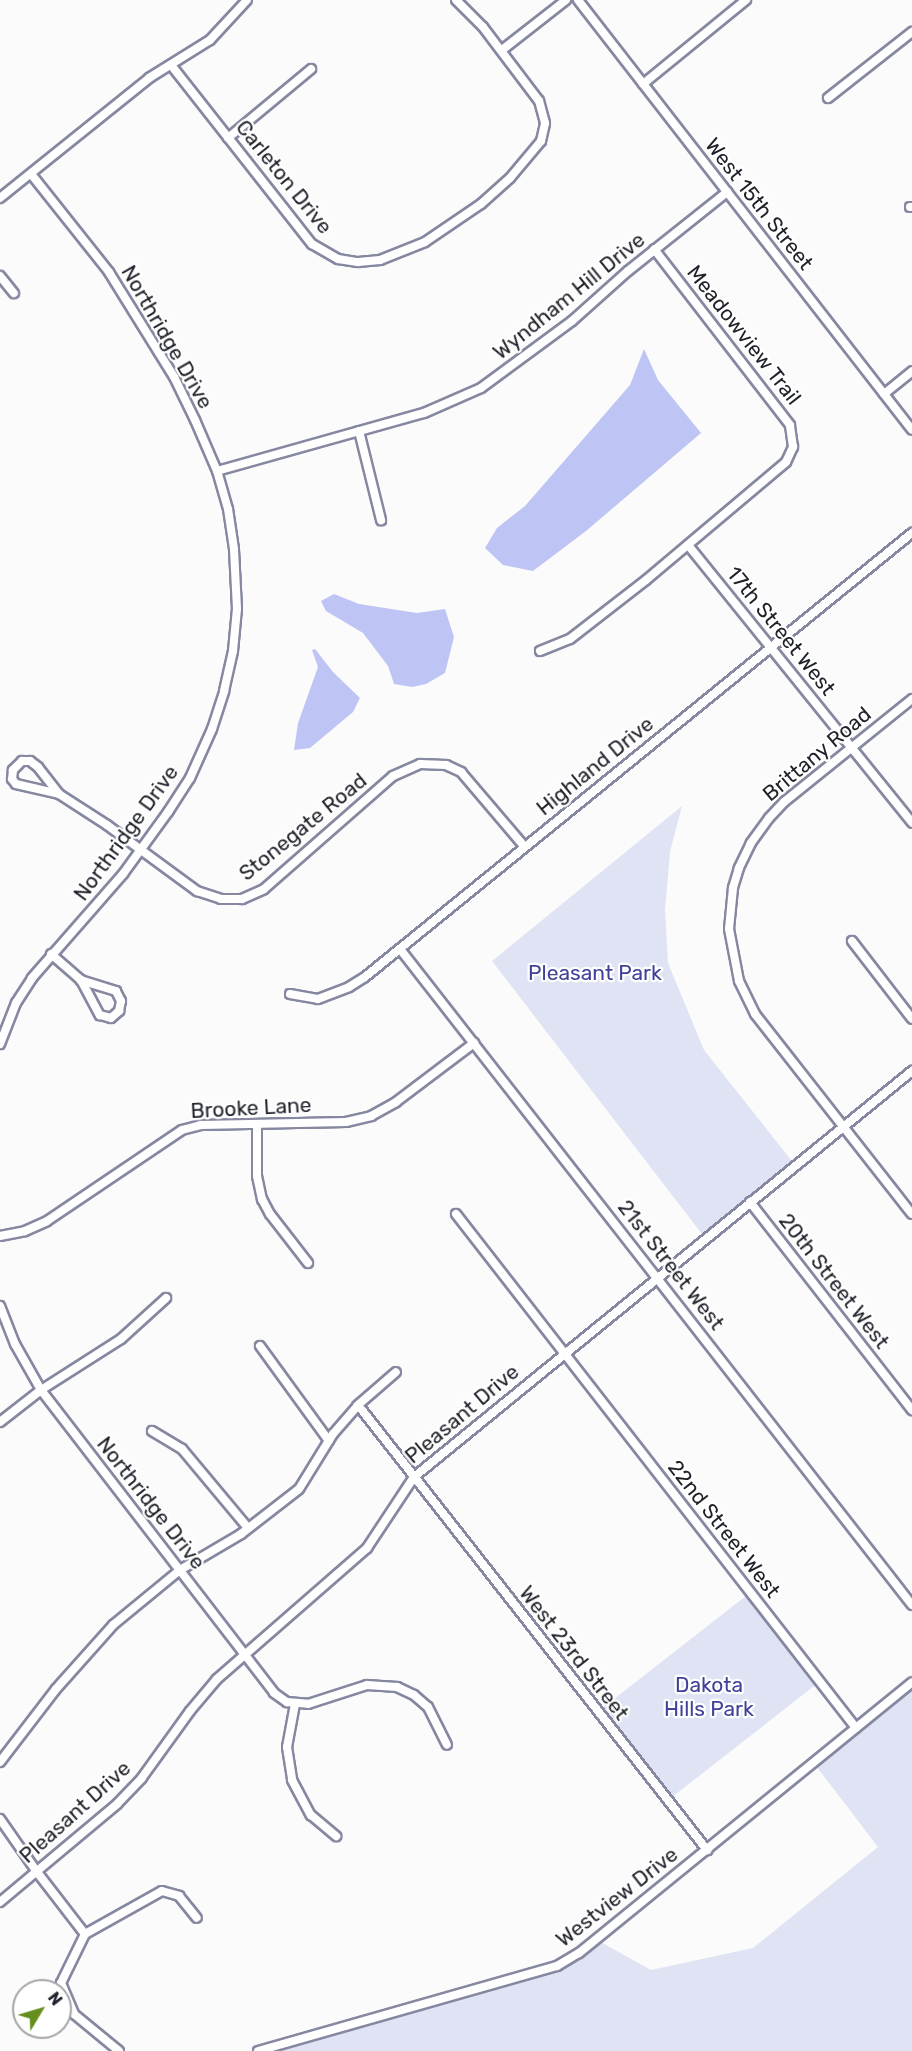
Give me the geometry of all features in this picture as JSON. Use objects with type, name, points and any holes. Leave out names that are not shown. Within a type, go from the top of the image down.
[{"type":"street","points":[[0,198],[149,78],[210,40],[246,0]]},
{"type":"street","name":"Carleton Drive","points":[[171,65],[302,233],[322,251],[338,259],[358,262],[391,256],[437,235],[481,204],[510,178],[541,141],[545,123],[539,101],[502,50],[472,14],[456,0]]},
{"type":"street","points":[[502,50],[566,0]]},
{"type":"street","name":"West 15th Street","points":[[578,0],[912,430]]},
{"type":"street","points":[[643,84],[746,0]]},
{"type":"street","points":[[828,99],[912,32]]},
{"type":"street","points":[[228,138],[311,69]]},
{"type":"street","name":"Northridge Drive","points":[[0,1044],[2,1029],[25,989],[51,954],[100,902],[141,850],[194,770],[212,729],[228,678],[236,625],[236,569],[232,529],[217,471],[174,377],[115,281],[31,174]]},
{"type":"street","name":"Wyndham Hill Drive","points":[[217,471],[439,407],[495,380],[572,321],[654,249],[727,192]]},
{"type":"street","name":"Meadowview Trail","points":[[540,651],[570,639],[688,545],[786,462],[793,447],[790,425],[654,249]]},
{"type":"street","points":[[0,276],[14,293]]},
{"type":"street","points":[[884,394],[912,372]]},
{"type":"street","points":[[359,431],[381,520]]},
{"type":"street","name":"Highland Drive","points":[[290,994],[318,999],[333,994],[365,977],[912,533]]},
{"type":"street","name":"17th Street West","points":[[688,545],[912,823]]},
{"type":"street","name":"Brittany Road","points":[[912,699],[784,802],[751,843],[734,888],[729,930],[739,981],[754,1014],[912,1214]]},
{"type":"street","points":[[22,761],[30,761],[38,767],[58,794],[20,786],[12,779],[13,770],[22,761]]},
{"type":"street","name":"Stonegate Road","points":[[58,794],[202,894],[221,900],[237,900],[264,889],[393,776],[407,768],[429,763],[446,765],[468,777],[524,846]]},
{"type":"street","points":[[852,941],[912,1019]]},
{"type":"street","name":"21st Street West","points":[[400,949],[912,1605]]},
{"type":"street","points":[[51,954],[81,980],[100,1015],[111,1018],[119,1011],[120,998],[116,991],[81,980]]},
{"type":"street","name":"Brooke Lane","points":[[0,1236],[25,1231],[47,1221],[182,1130],[201,1125],[346,1122],[371,1116],[396,1102],[474,1043]]},
{"type":"street","name":"Pleasant Drive","points":[[0,1902],[117,1804],[141,1779],[190,1711],[217,1679],[367,1548],[414,1477],[657,1276],[912,1071]]},
{"type":"street","points":[[257,1124],[257,1176],[262,1199],[270,1214],[308,1263]]},
{"type":"street","name":"20th Street West","points":[[750,1202],[912,1410]]},
{"type":"street","name":"22nd Street West","points":[[456,1214],[856,1728]]},
{"type":"street","points":[[0,1422],[41,1390],[121,1339],[166,1298]]},
{"type":"street","name":"Northridge Drive","points":[[0,1306],[15,1344],[41,1390],[245,1654],[253,1669],[274,1693],[295,1704]]},
{"type":"street","points":[[260,1346],[329,1441]]},
{"type":"street","points":[[0,1762],[56,1689],[113,1625],[180,1570],[248,1528],[299,1489],[329,1441],[358,1405],[396,1372]]},
{"type":"street","name":"West 23rd Street","points":[[358,1405],[707,1850]]},
{"type":"street","points":[[152,1431],[182,1449],[248,1528]]},
{"type":"street","name":"Westview Drive","points":[[258,2051],[557,1966],[594,1942],[912,1682]]},
{"type":"street","points":[[336,1836],[310,1815],[292,1780],[288,1747],[295,1704],[314,1704],[367,1685],[398,1687],[414,1695],[428,1707],[447,1745]]},
{"type":"street","points":[[0,1819],[85,1934]]},
{"type":"street","points":[[119,2051],[74,2014],[61,1983],[85,1934],[162,1891],[179,1896],[197,1918]]},
{"type":"green space","name":"Pleasant Park","points":[[682,806],[670,852],[665,910],[668,963],[704,1050],[795,1165],[705,1238],[492,961]]},
{"type":"green space","name":"Dakota Hills Park","points":[[751,1592],[821,1681],[667,1801],[597,1712]]},
{"type":"green space","points":[[912,1682],[912,2051],[258,2051],[557,1966],[597,1940],[651,1970],[753,1948],[878,1847],[813,1762]]},
{"type":"water","points":[[644,349],[658,380],[701,433],[586,531],[533,571],[503,565],[485,548],[497,528],[525,506],[630,385]]},
{"type":"water","points":[[334,594],[359,604],[417,613],[445,609],[454,637],[445,673],[426,684],[412,687],[394,684],[388,666],[363,633],[326,611],[321,601]]},
{"type":"water","points":[[315,649],[333,672],[360,698],[353,712],[310,748],[294,750],[298,723],[318,667],[312,650]]}]
